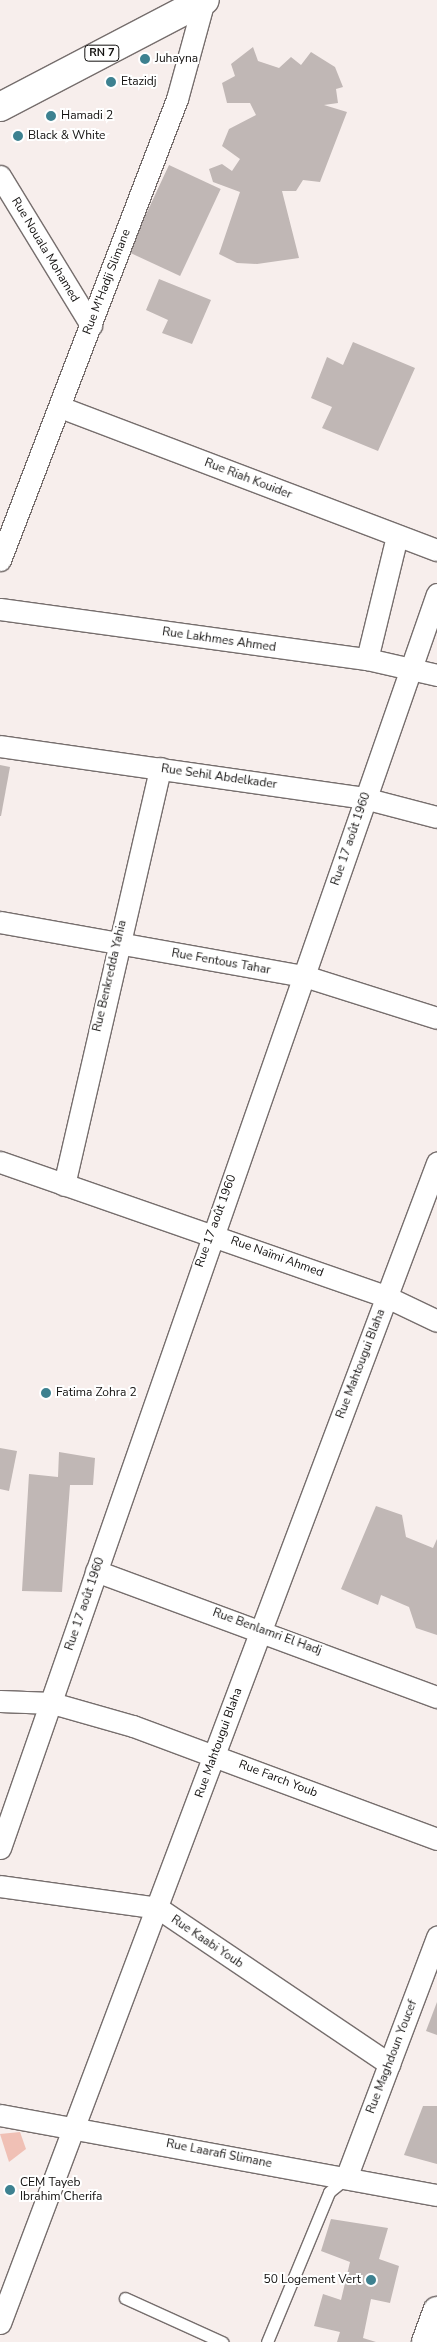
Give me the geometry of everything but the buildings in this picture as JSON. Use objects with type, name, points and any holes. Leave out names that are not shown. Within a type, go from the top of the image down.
[{"type":"main road","name":"RN 7","points":[[0,108],[204,0]]},
{"type":"main road","points":[[426,2342],[437,2311]]},
{"type":"street","name":"Rue M'Hadji Slimane","points":[[0,560],[8,518],[60,407],[177,99],[204,0]]},
{"type":"street","name":"Rue Nouala Mohamed","points":[[0,176],[91,325]]},
{"type":"street","name":"Rue Riah Kouider","points":[[60,407],[437,550]]},
{"type":"street","points":[[367,659],[398,536]]},
{"type":"street","name":"Rue 17 août 1960","points":[[0,1848],[52,1704],[211,1233],[304,976],[364,798],[437,594]]},
{"type":"street","name":"Rue Lakhmes Ahmed","points":[[0,609],[367,659],[410,666],[437,675]]},
{"type":"street","name":"Rue Sehil Abdelkader","points":[[0,746],[364,798],[437,817]]},
{"type":"street","name":"Rue Benkredda Yahia","points":[[64,1185],[117,944],[160,768]]},
{"type":"street","name":"Rue Fentous Tahar","points":[[0,922],[304,976],[437,1018]]},
{"type":"street","name":"Rue Naïmi Ahmed","points":[[0,1162],[211,1233],[387,1297],[437,1320]]},
{"type":"street","name":"Rue Mahtougui Blaha","points":[[0,2323],[158,1908],[437,1163]]},
{"type":"street","name":"Rue Benlamri El Hadj","points":[[96,1571],[261,1629],[437,1697]]},
{"type":"street","name":"Rue Farch Youb","points":[[0,1701],[52,1704],[214,1756],[437,1839]]},
{"type":"street","name":"Rue Kaabi Youb","points":[[0,1886],[158,1908],[389,2064]]},
{"type":"street","name":"Rue Maghdoun Youcef","points":[[346,2178],[437,1937]]},
{"type":"street","name":"Rue Laarafi Slimane","points":[[0,2115],[74,2126],[437,2195]]},
{"type":"lane","points":[[267,2342],[329,2192],[346,2178]]},
{"type":"lane","points":[[126,2298],[222,2342]]},
{"type":"shaded area","points":[[20,2132],[26,2149],[9,2162],[0,2134]]},
{"type":"place","name":"Juhayna","points":[[145,59]]},
{"type":"place","name":"Etazidj","points":[[111,82]]},
{"type":"place","name":"Hamadi 2","points":[[51,116]]},
{"type":"place","name":"Black & White","points":[[18,136]]},
{"type":"place","name":"Fatima Zohra 2","points":[[46,1393]]},
{"type":"place","name":"CEM Tayeb Ibrahim Cherifa","points":[[10,2190]]},
{"type":"place","name":"50 Logement Vert","points":[[371,2280]]}]
